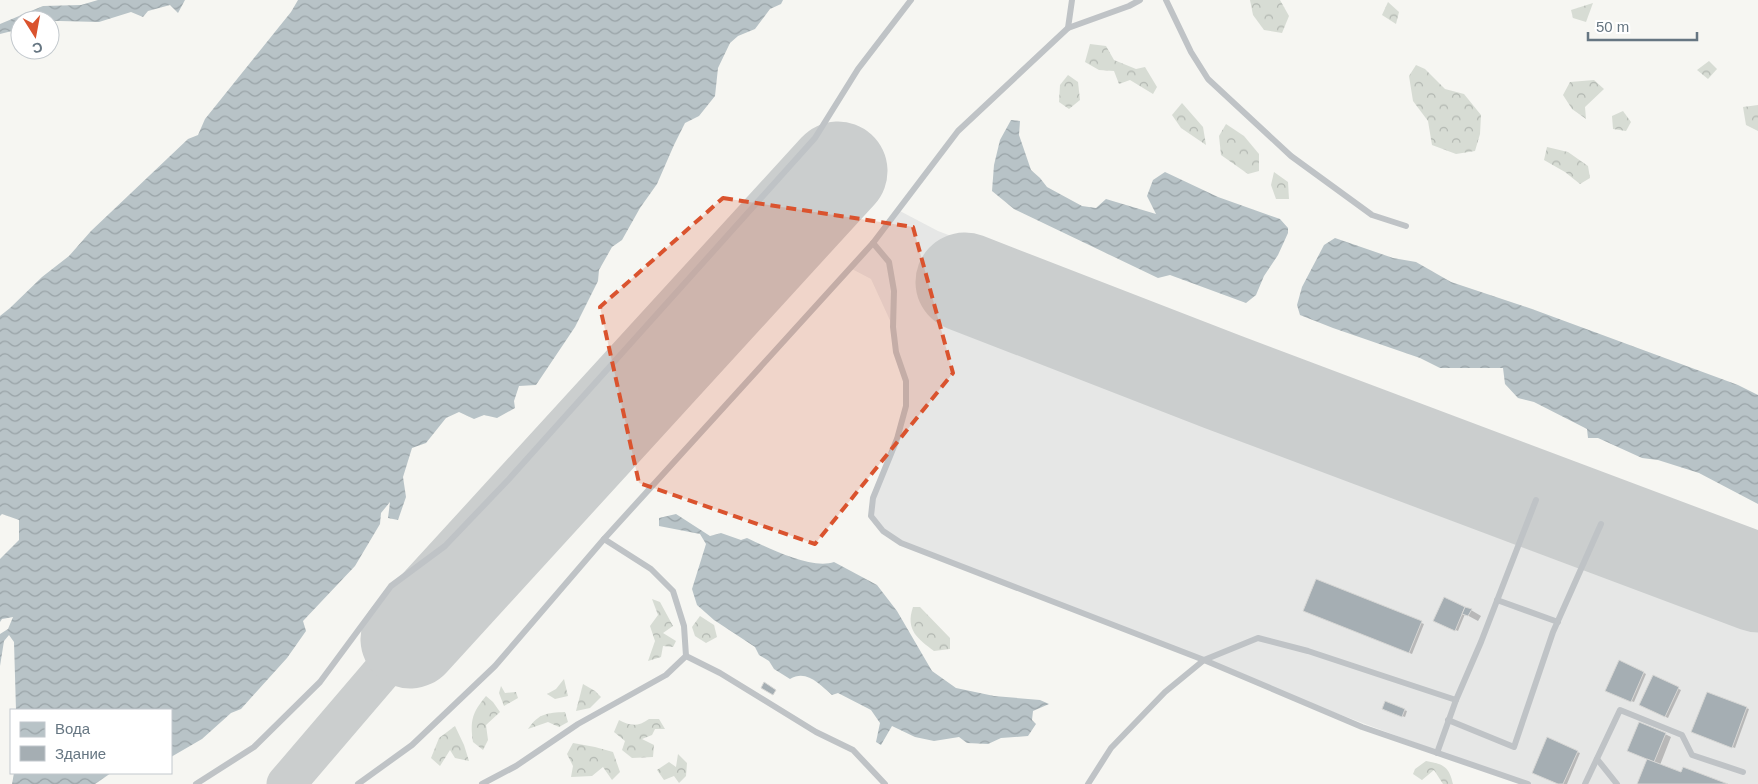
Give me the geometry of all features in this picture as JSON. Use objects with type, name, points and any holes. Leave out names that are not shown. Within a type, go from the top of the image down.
[{"type":"lane","points":[[196,784],[254,747],[320,682],[391,586],[445,546],[509,479],[815,138],[858,69],[911,0]]},
{"type":"lane","points":[[1068,28],[1072,0]]},
{"type":"lane","points":[[358,784],[412,745],[495,666],[604,539],[873,243],[958,131],[1068,28],[1129,6],[1140,0]]},
{"type":"lane","points":[[1166,0],[1191,52],[1208,79],[1291,156],[1372,215],[1406,226]]},
{"type":"lane","points":[[873,243],[888,262],[894,291],[893,326],[896,352],[906,381],[906,406],[897,439],[873,498],[871,516],[883,531],[901,544],[1204,660],[1362,727],[1528,784]]},
{"type":"lane","points":[[1437,753],[1448,720],[1536,500]]},
{"type":"lane","points":[[1448,720],[1514,747],[1558,622],[1600,524]]},
{"type":"lane","points":[[604,539],[651,569],[673,591],[684,626],[686,656]]},
{"type":"lane","points":[[1497,600],[1558,622]]},
{"type":"lane","points":[[1088,784],[1112,748],[1166,692],[1204,660],[1258,638],[1308,651],[1456,700]]},
{"type":"lane","points":[[482,784],[516,766],[578,724],[666,675],[686,656]]},
{"type":"lane","points":[[686,656],[720,673],[816,732],[853,750],[885,784]]},
{"type":"lane","points":[[1585,784],[1620,710],[1682,735],[1692,755],[1743,772]]},
{"type":"lane","points":[[1597,759],[1617,784]]},
{"type":"highlighted area","points":[[723,198],[913,227],[953,373],[815,544],[639,483],[600,307]]},
{"type":"shaded area","points":[[898,210],[938,231],[1758,540],[1758,784],[1525,784],[1272,689],[897,541],[871,516],[880,480],[906,406],[902,368],[893,327],[871,279],[850,268]]},
{"type":"green space","points":[[1250,0],[1280,0],[1289,16],[1282,33],[1264,30],[1253,15]]},
{"type":"green space","points":[[1388,2],[1399,12],[1396,24],[1382,15]]},
{"type":"green space","points":[[1593,3],[1586,22],[1573,18],[1571,10]]},
{"type":"green space","points":[[1090,44],[1106,46],[1114,60],[1136,69],[1145,67],[1157,87],[1153,94],[1130,80],[1119,84],[1114,71],[1099,70],[1085,62]]},
{"type":"green space","points":[[1709,61],[1717,69],[1708,79],[1697,70]]},
{"type":"green space","points":[[1416,65],[1425,69],[1445,89],[1464,94],[1481,115],[1480,134],[1475,151],[1456,154],[1432,145],[1428,121],[1413,101],[1409,76]]},
{"type":"green space","points":[[1068,75],[1078,82],[1080,100],[1069,109],[1059,102],[1060,85]]},
{"type":"green space","points":[[1594,80],[1604,89],[1585,107],[1586,119],[1572,109],[1563,95],[1570,82]]},
{"type":"green space","points":[[1182,103],[1203,127],[1206,145],[1181,128],[1172,115]]},
{"type":"green space","points":[[1758,105],[1758,131],[1746,125],[1743,107]]},
{"type":"green space","points":[[1623,111],[1631,122],[1626,131],[1613,129],[1612,116]]},
{"type":"green space","points":[[1226,124],[1244,136],[1259,154],[1259,171],[1248,174],[1221,155],[1219,136]]},
{"type":"green space","points":[[1547,147],[1568,152],[1588,166],[1590,178],[1580,184],[1565,172],[1544,160]]},
{"type":"green space","points":[[1274,172],[1288,182],[1289,199],[1276,199],[1271,185]]},
{"type":"green space","points":[[652,599],[660,602],[673,626],[663,633],[676,641],[673,647],[663,646],[661,657],[648,661],[655,641],[650,626],[658,615]]},
{"type":"green space","points":[[913,607],[920,607],[950,638],[950,649],[934,651],[918,638],[914,633],[911,622]]},
{"type":"green space","points":[[700,616],[714,625],[717,637],[706,643],[695,636],[692,627]]},
{"type":"green space","points":[[564,679],[568,696],[555,699],[547,694],[556,689]]},
{"type":"green space","points":[[583,684],[601,697],[590,708],[576,711]]},
{"type":"green space","points":[[501,686],[505,693],[516,692],[518,698],[504,706],[499,693]]},
{"type":"green space","points":[[486,696],[500,712],[486,725],[488,740],[483,750],[473,742],[472,722],[475,712]]},
{"type":"green space","points":[[565,712],[568,722],[559,727],[548,722],[528,729],[536,720],[544,715]]},
{"type":"green space","points":[[649,719],[659,719],[665,729],[655,729],[652,735],[642,739],[654,745],[653,757],[632,758],[622,750],[625,741],[614,732],[619,720],[634,725]]},
{"type":"green space","points":[[455,726],[469,761],[455,758],[450,750],[440,766],[431,758],[439,738]]},
{"type":"green space","points":[[573,743],[613,752],[620,772],[612,780],[603,767],[592,776],[571,777],[573,766],[567,754]]},
{"type":"green space","points":[[678,754],[687,763],[686,776],[679,783],[674,776],[664,780],[657,770],[669,762],[676,767]]},
{"type":"green space","points":[[1426,761],[1437,763],[1444,767],[1449,773],[1453,784],[1443,784],[1434,770],[1422,780],[1413,774],[1415,769]]},
{"type":"water","points":[[98,0],[185,0],[178,13],[170,5],[148,11],[143,17],[131,12],[99,22],[60,21],[60,10],[33,10],[43,6],[81,5]]},
{"type":"water","points":[[298,0],[783,0],[781,4],[770,9],[755,29],[738,36],[730,43],[718,68],[715,96],[699,116],[685,123],[657,184],[640,208],[622,240],[612,247],[599,270],[598,281],[575,327],[536,385],[519,386],[514,401],[515,408],[497,418],[484,415],[474,419],[459,412],[446,418],[426,443],[412,448],[403,477],[406,497],[398,520],[388,518],[390,502],[381,513],[380,524],[355,566],[303,621],[306,631],[287,658],[241,709],[231,713],[202,739],[172,756],[172,709],[16,709],[14,642],[9,635],[4,641],[0,666],[0,634],[8,629],[13,617],[2,619],[0,622],[0,559],[19,540],[19,520],[2,514],[0,516],[0,316],[42,277],[69,256],[91,231],[188,139],[198,135],[205,119],[291,12]]},
{"type":"water","points":[[10,20],[10,32],[0,34],[0,24]]},
{"type":"water","points":[[1011,120],[1020,121],[1019,135],[1031,170],[1047,187],[1082,206],[1096,208],[1106,199],[1156,214],[1147,196],[1153,180],[1165,172],[1218,197],[1280,219],[1288,228],[1288,233],[1278,255],[1264,276],[1256,295],[1246,303],[1170,275],[1158,278],[1014,209],[992,191],[994,165],[1000,140]]},
{"type":"water","points":[[1335,238],[1393,258],[1416,262],[1451,282],[1532,309],[1738,385],[1758,395],[1758,504],[1699,473],[1658,460],[1642,458],[1598,438],[1588,438],[1587,429],[1534,402],[1518,398],[1505,384],[1503,368],[1440,368],[1420,358],[1300,315],[1297,305],[1302,287],[1324,245]]},
{"type":"water","points":[[676,514],[710,536],[721,533],[741,540],[747,538],[802,561],[825,564],[834,562],[877,585],[897,611],[932,671],[956,688],[994,696],[1040,700],[1049,704],[1033,711],[1032,720],[1036,724],[1028,736],[1001,738],[988,744],[967,743],[959,737],[934,741],[915,737],[892,726],[881,745],[876,742],[880,723],[871,710],[838,693],[832,695],[808,677],[796,676],[790,679],[774,669],[769,661],[759,655],[755,647],[714,620],[697,605],[692,589],[706,544],[700,534],[659,526],[659,518]]},
{"type":"water","points":[[14,774],[110,774],[95,784],[12,784]]},
{"type":"building","points":[[1316,579],[1422,621],[1409,653],[1303,611]]},
{"type":"building","points":[[1444,597],[1465,607],[1455,631],[1433,621]]},
{"type":"building","points":[[1465,607],[1472,609],[1468,616],[1462,614]]},
{"type":"building","points":[[1619,660],[1644,672],[1631,702],[1605,691]]},
{"type":"building","points":[[1653,675],[1679,687],[1665,717],[1639,705]]},
{"type":"building","points":[[764,682],[776,690],[773,695],[761,688]]},
{"type":"building","points":[[1707,692],[1747,707],[1732,748],[1691,732]]},
{"type":"building","points":[[1385,701],[1405,709],[1402,717],[1382,709]]},
{"type":"building","points":[[1639,722],[1666,733],[1654,762],[1627,751]]},
{"type":"building","points":[[1547,737],[1578,751],[1563,784],[1558,784],[1532,773]]},
{"type":"building","points":[[1647,759],[1681,772],[1683,767],[1728,784],[1637,784]]},
{"type":"taxiway","points":[[286,784],[410,639]]},
{"type":"runway","points":[[410,639],[838,171]]},
{"type":"runway","points":[[965,282],[1223,382],[1758,583]]}]
